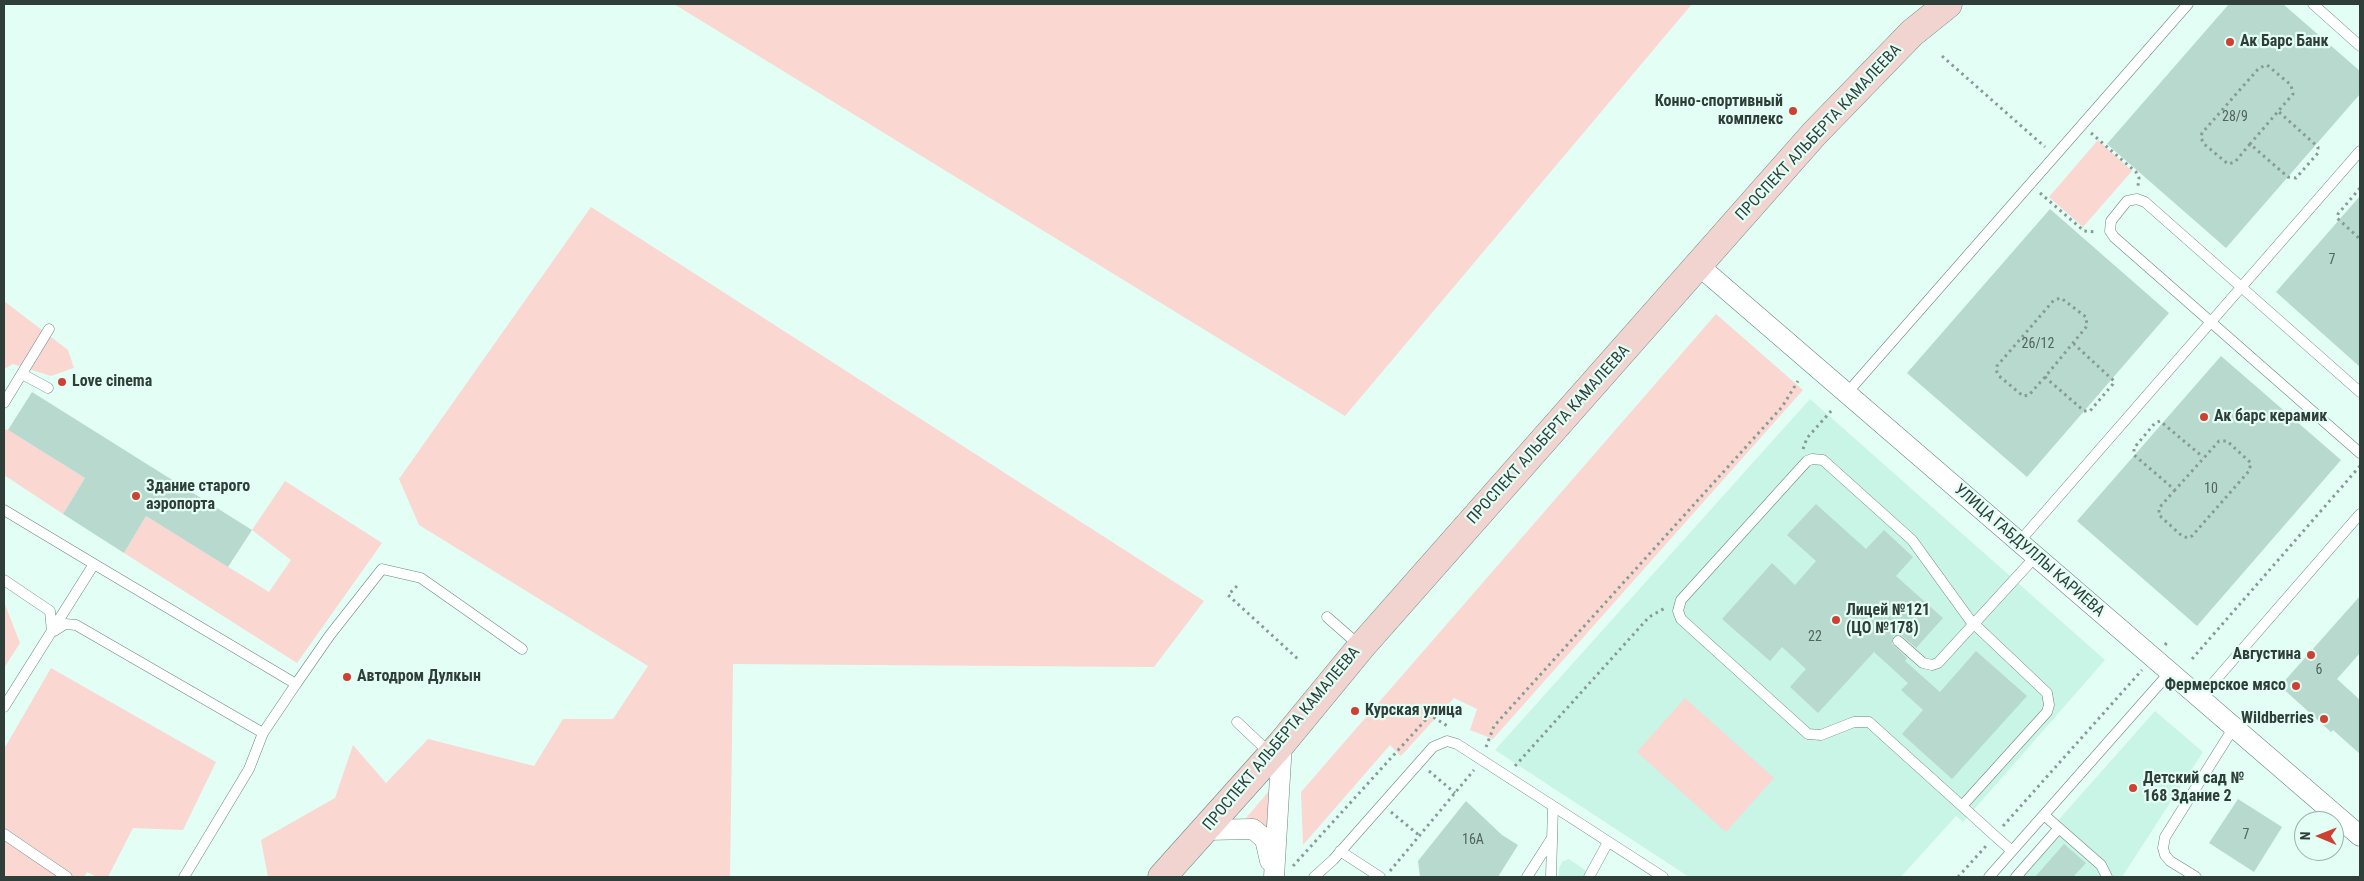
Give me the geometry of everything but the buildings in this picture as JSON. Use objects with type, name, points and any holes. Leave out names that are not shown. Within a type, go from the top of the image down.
[{"type":"main road","name":"ПРОСПЕКТ АЛЬБЕРТА КАМАЛЕЕВА","points":[[1162,877],[1206,830],[1361,647],[1814,134],[1912,33],[1948,4]]},
{"type":"street","name":"УЛИЦА ГАБДУЛЛЫ КАРИЕВА","points":[[1698,265],[2360,835]]},
{"type":"street","points":[[1273,877],[1276,748]]},
{"type":"street","points":[[1206,830],[1253,829],[1260,833],[1265,839],[1269,850],[1273,877]]},
{"type":"lane","points":[[1847,394],[2188,4]]},
{"type":"lane","points":[[2313,4],[2360,46]]},
{"type":"lane","points":[[2019,542],[2360,151]]},
{"type":"lane","points":[[2360,392],[2144,202],[2137,199],[2128,201],[2111,220],[2110,231],[2114,237],[2360,453]]},
{"type":"lane","points":[[4,404],[49,329]]},
{"type":"lane","points":[[22,374],[48,388]]},
{"type":"lane","points":[[1962,806],[2047,712],[2049,706],[2047,693],[2043,687],[1975,625],[1955,602],[1912,540],[1823,460],[1812,459],[1802,465],[1681,600],[1678,606],[1681,619],[1808,734],[1821,735],[1854,722],[1869,722],[1995,836],[2012,851]]},
{"type":"lane","points":[[4,510],[296,684]]},
{"type":"lane","points":[[2200,698],[2360,514]]},
{"type":"lane","points":[[1898,640],[1923,663],[1932,665],[1942,660],[2036,556]]},
{"type":"lane","points":[[4,707],[94,564]]},
{"type":"lane","points":[[184,877],[249,769],[263,733],[330,635],[382,569],[421,578],[522,649]]},
{"type":"lane","points":[[4,580],[50,611],[52,632]]},
{"type":"lane","points":[[1327,616],[1361,647]]},
{"type":"lane","points":[[52,632],[64,624],[76,625],[263,733]]},
{"type":"lane","points":[[1989,877],[2170,672]]},
{"type":"lane","points":[[1238,722],[1276,748]]},
{"type":"lane","points":[[2196,877],[2170,860],[2165,854],[2163,848],[2165,837],[2234,727]]},
{"type":"lane","points":[[1314,877],[1340,852],[1438,743],[1447,741],[1457,744],[1663,877]]},
{"type":"lane","points":[[1551,877],[1553,806]]},
{"type":"lane","points":[[2044,815],[2101,865],[2106,877]]},
{"type":"lane","points":[[2016,877],[2060,828]]},
{"type":"lane","points":[[4,834],[68,877]]},
{"type":"lane","points":[[1527,877],[1552,838]]},
{"type":"lane","points":[[1590,877],[1608,842]]},
{"type":"lane","points":[[1340,852],[1380,877]]},
{"type":"path","points":[[1942,56],[2055,156]]},
{"type":"path","points":[[2262,66],[2270,66],[2292,88],[2292,97],[2250,144],[2235,162],[2228,164],[2204,144],[2201,138],[2202,133],[2262,66]]},
{"type":"path","points":[[2250,144],[2288,177],[2296,178],[2318,153],[2318,148],[2279,112]]},
{"type":"path","points":[[2082,125],[2137,174],[2139,178],[2137,199]]},
{"type":"path","points":[[2030,184],[2084,231],[2110,231]]},
{"type":"path","points":[[2360,188],[2337,216],[2338,221],[2360,239]]},
{"type":"path","points":[[2057,299],[2064,299],[2087,320],[2087,329],[2045,377],[2030,395],[2023,396],[1998,376],[1996,370],[1997,366],[2057,299]]},
{"type":"path","points":[[2045,377],[2084,411],[2090,411],[2114,384],[2114,381],[2074,344]]},
{"type":"path","points":[[1477,745],[1485,750],[1494,726],[1784,405],[1798,381]]},
{"type":"path","points":[[1802,465],[1805,443],[1832,410]]},
{"type":"path","points":[[2175,490],[2134,455],[2134,448],[2155,422],[2160,421],[2203,457]]},
{"type":"path","points":[[2225,440],[2249,460],[2250,468],[2192,536],[2188,538],[2182,536],[2159,515],[2159,508],[2175,490],[2216,442],[2225,440]]},
{"type":"path","points":[[2192,659],[2360,466]]},
{"type":"path","points":[[1237,586],[1228,595],[1299,660]]},
{"type":"path","points":[[1521,773],[1513,768],[1649,617],[1661,609],[1678,606]]},
{"type":"path","points":[[1958,877],[2169,640]]},
{"type":"path","points":[[1293,866],[1430,715],[1452,729]]},
{"type":"path","points":[[1385,877],[1482,760]]},
{"type":"path","points":[[1419,763],[1455,793]]},
{"type":"path","points":[[1382,804],[1420,836]]},
{"type":"shaded area","points":[[674,4],[1692,4],[1345,416]]},
{"type":"shaded area","points":[[2098,140],[2132,171],[2083,227],[2049,197]]},
{"type":"shaded area","points":[[591,207],[1204,601],[1154,667],[733,664],[730,877],[268,877],[261,840],[335,798],[353,745],[386,783],[428,739],[534,766],[563,719],[613,719],[648,666],[419,525],[399,479]]},
{"type":"shaded area","points":[[4,301],[68,350],[74,368],[51,376],[13,364],[4,369]]},
{"type":"shaded area","points":[[1716,314],[1803,390],[1493,739],[1470,730],[1477,709],[1454,698],[1401,756],[1390,745],[1303,845],[1301,792]]},
{"type":"shaded area","name":"Лицей №121 (ЦО №178)","points":[[1810,399],[2105,660],[1963,822],[1956,816],[1901,877],[1689,877],[1495,750]]},
{"type":"shaded area","points":[[4,429],[85,478],[63,514],[4,475]]},
{"type":"shaded area","points":[[285,481],[382,543],[297,663],[124,553],[146,516],[269,592],[291,560],[252,530]]},
{"type":"shaded area","points":[[4,602],[20,643],[4,668]]},
{"type":"shaded area","points":[[51,668],[216,762],[183,830],[133,828],[108,877],[97,877],[87,872],[84,877],[4,877],[4,749]]},
{"type":"shaded area","points":[[1685,698],[1774,778],[1726,832],[1637,752]]},
{"type":"shaded area","name":"Детский сад № 168 Здание 2","points":[[2155,711],[2203,752],[2122,877],[2008,877]]},
{"type":"shaded area","points":[[1274,785],[1273,835],[1258,820],[1246,818]]},
{"type":"shaded area","points":[[1569,859],[1595,877],[1559,877],[1559,868],[1563,861]]},
{"type":"place","name":"Ак Барс Банк","points":[[2230,42]]},
{"type":"place","name":"Конно-спортивный комплекс","points":[[1793,111]]},
{"type":"place","name":"Love cinema","points":[[62,382]]},
{"type":"place","name":"Ак барс керамик","points":[[2204,417]]},
{"type":"place","name":"Здание старого аэропорта","points":[[136,496]]},
{"type":"place","name":"Лицей №121 (ЦО №178)","points":[[1836,620]]},
{"type":"place","name":"Августина","points":[[2311,655]]},
{"type":"place","name":"Автодром Дулкын","points":[[347,677]]},
{"type":"place","name":"Фермерское мясо","points":[[2296,686]]},
{"type":"place","name":"Курская улица","points":[[1355,711]]},
{"type":"place","name":"Wildberries","points":[[2324,719]]},
{"type":"place","name":"Детский сад № 168 Здание 2","points":[[2133,788]]}]
